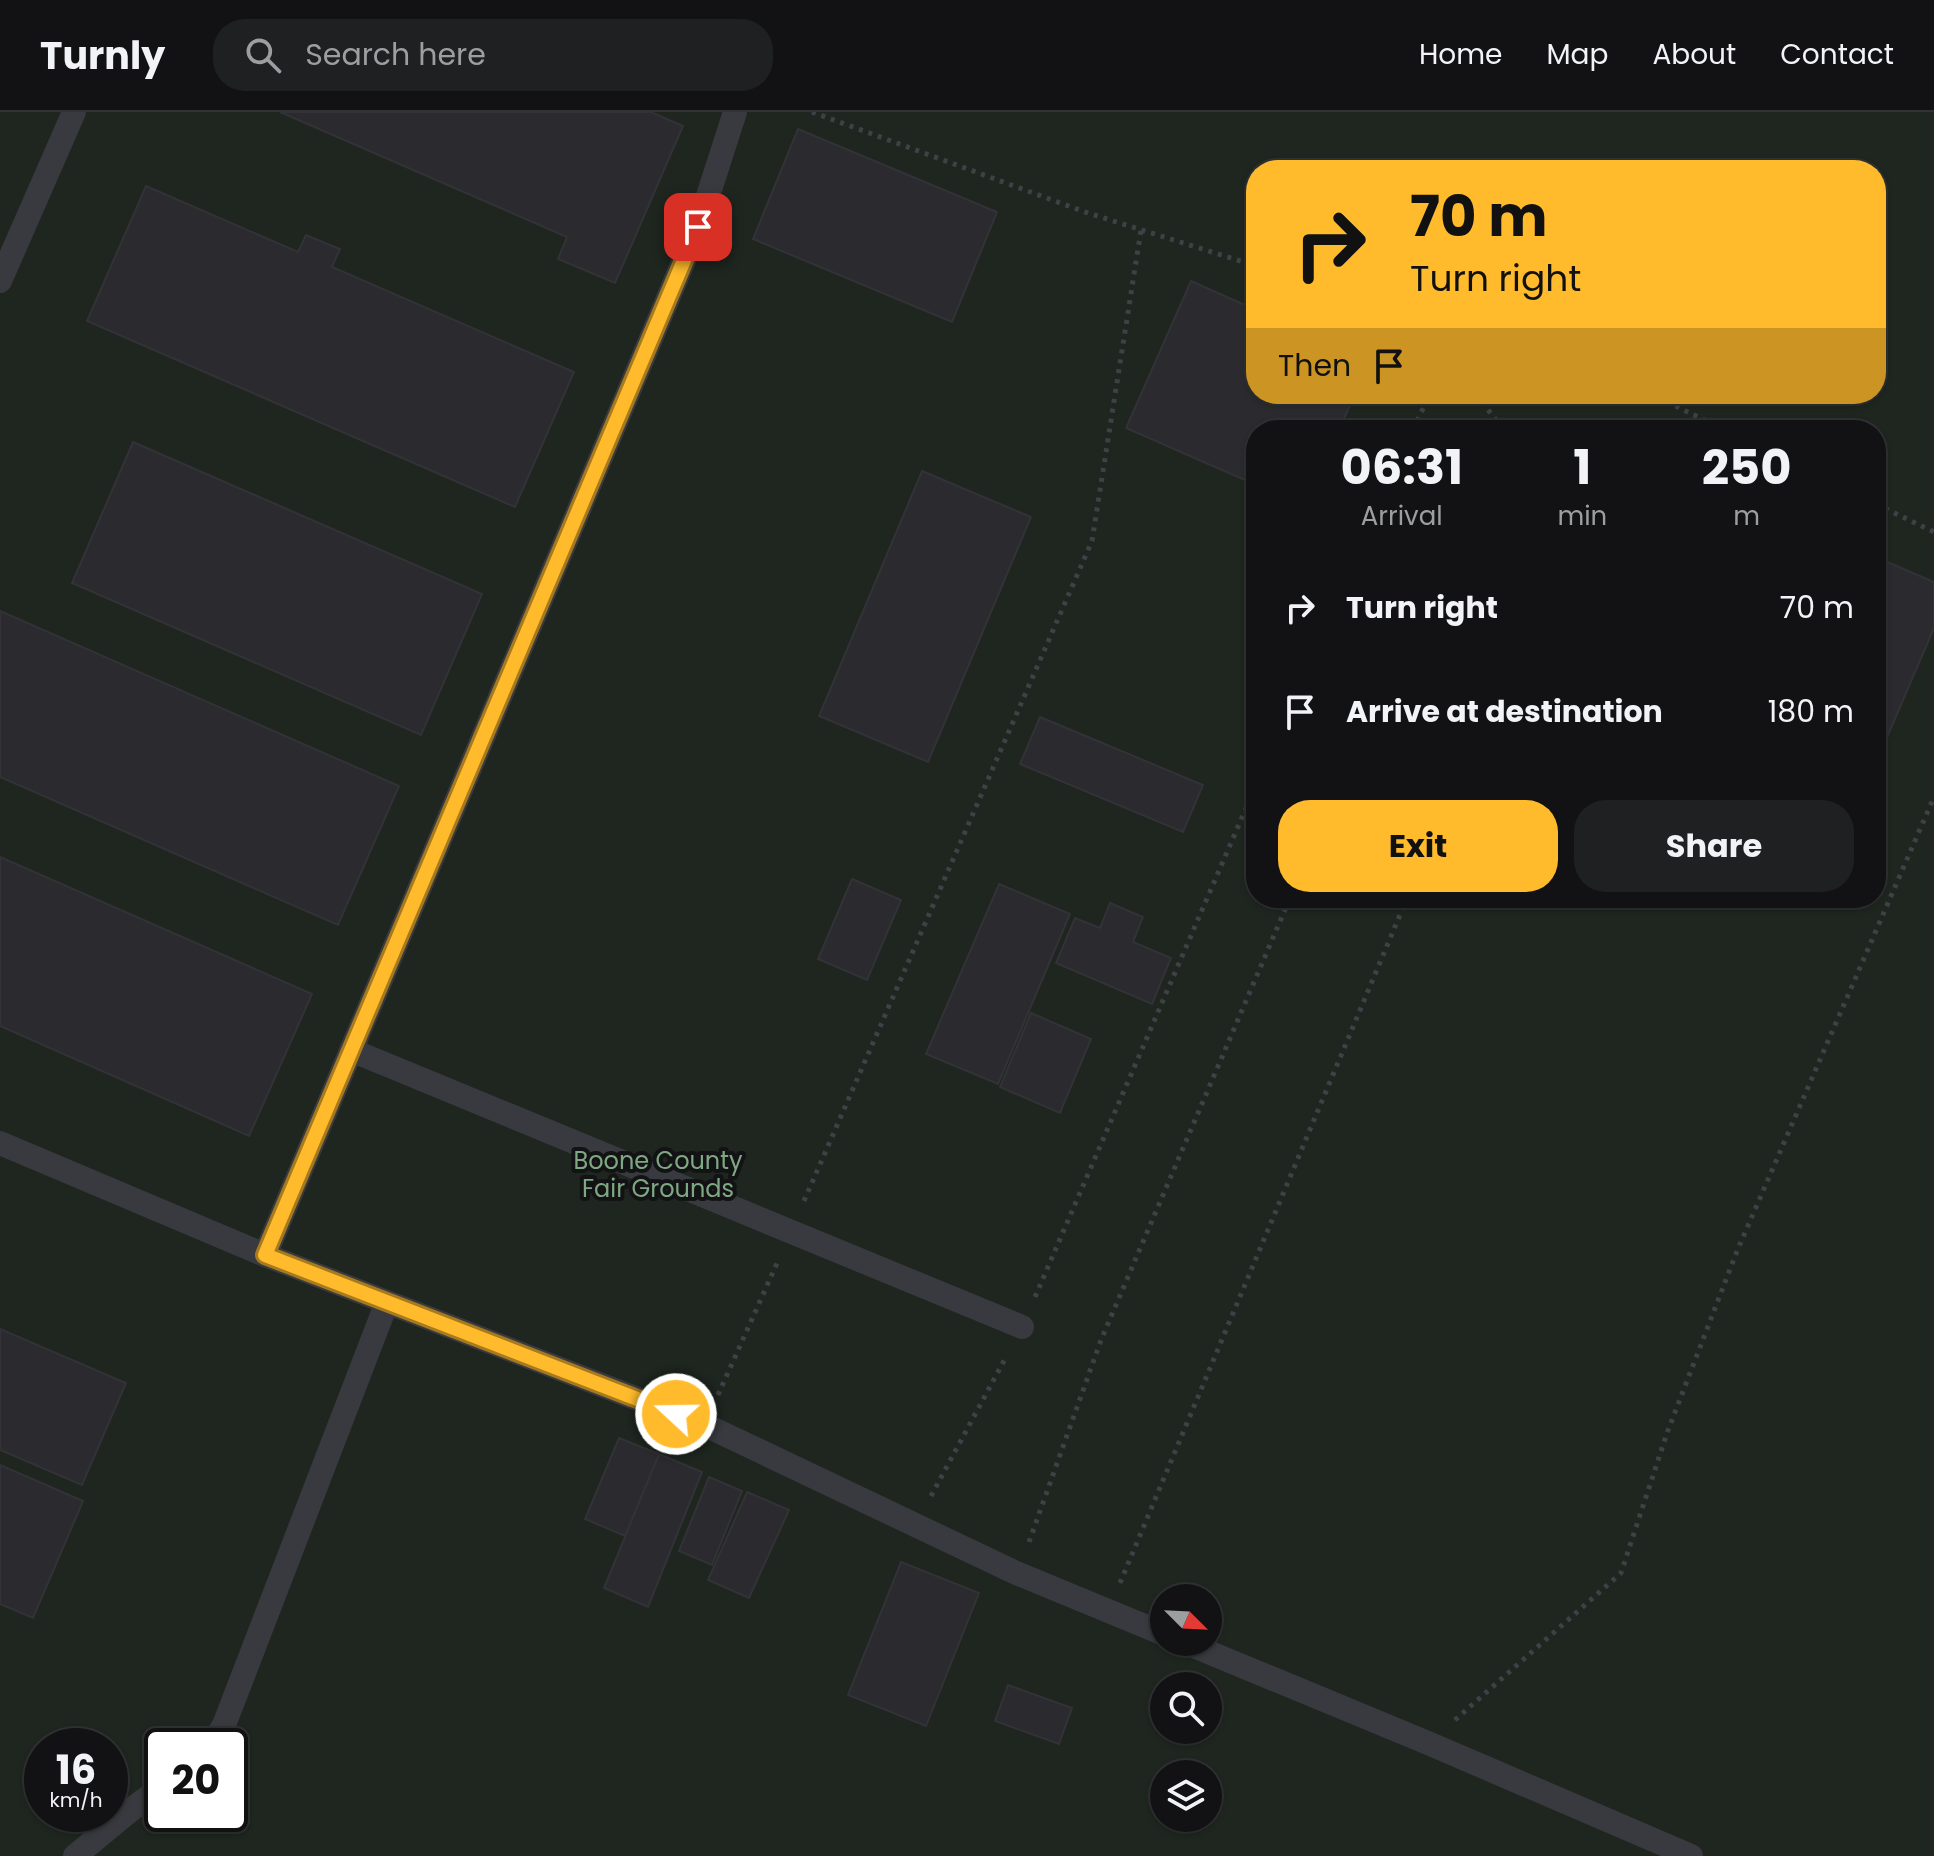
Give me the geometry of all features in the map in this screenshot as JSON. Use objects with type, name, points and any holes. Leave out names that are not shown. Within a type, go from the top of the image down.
[{"type":"lane","points":[[0,281],[74,112]]},
{"type":"lane","points":[[265,1255],[698,227],[735,112]]},
{"type":"lane","points":[[351,1050],[1022,1327]]},
{"type":"lane","points":[[0,1143],[265,1255],[705,1425],[1018,1573],[1150,1628]]},
{"type":"lane","points":[[222,1728],[387,1302]]},
{"type":"lane","points":[[1218,1656],[1691,1856]]},
{"type":"lane","points":[[75,1856],[144,1801]]},
{"type":"path","points":[[812,112],[1085,212],[1246,263]]},
{"type":"path","points":[[705,1425],[1092,541],[1141,230]]},
{"type":"path","points":[[1671,404],[1704,420]]},
{"type":"path","points":[[1886,509],[1934,532]]},
{"type":"path","points":[[1886,908],[1934,797]]},
{"type":"path","points":[[916,1525],[1022,1327],[1246,808]]},
{"type":"path","points":[[1018,1573],[1101,1340],[1286,908]]},
{"type":"path","points":[[1108,1611],[1403,908]]},
{"type":"path","points":[[1428,1743],[1621,1573],[1667,1433],[1737,1251],[1886,908]]},
{"type":"green space","name":"Boone County Fair Grounds","points":[[0,112],[1934,112],[1934,1856],[0,1856]]},
{"type":"building","points":[[280,112],[651,112],[683,126],[615,283],[558,259],[567,237]]},
{"type":"building","points":[[798,129],[997,212],[952,322],[753,239]]},
{"type":"building","points":[[146,186],[298,252],[306,235],[340,249],[332,267],[574,372],[515,507],[87,321]]},
{"type":"building","points":[[1191,281],[1246,306],[1246,404],[1351,404],[1343,420],[1246,420],[1246,481],[1126,428]]},
{"type":"building","points":[[133,442],[482,594],[421,735],[72,583]]},
{"type":"building","points":[[922,471],[1031,517],[928,762],[819,716]]},
{"type":"building","points":[[1886,561],[1934,582],[1934,628],[1886,740]]},
{"type":"building","points":[[0,611],[399,786],[338,925],[0,777]]},
{"type":"building","points":[[1040,717],[1203,785],[1183,832],[1020,764]]},
{"type":"building","points":[[0,857],[312,994],[249,1136],[0,1026]]},
{"type":"building","points":[[852,879],[901,900],[867,980],[818,959]]},
{"type":"building","points":[[999,884],[1070,914],[998,1084],[926,1054]]},
{"type":"building","points":[[1110,903],[1143,917],[1133,942],[1171,958],[1152,1004],[1056,963],[1075,918],[1100,928]]},
{"type":"building","points":[[1031,1013],[1091,1039],[1060,1113],[1000,1087]]},
{"type":"building","points":[[0,1329],[126,1383],[82,1485],[0,1450]]},
{"type":"building","points":[[619,1438],[659,1454],[625,1536],[585,1519]]},
{"type":"building","points":[[659,1454],[702,1472],[648,1607],[604,1588]]},
{"type":"building","points":[[0,1465],[83,1501],[33,1618],[0,1604]]},
{"type":"building","points":[[709,1477],[742,1491],[712,1565],[679,1551]]},
{"type":"building","points":[[747,1492],[789,1510],[749,1598],[708,1580]]},
{"type":"building","points":[[901,1562],[979,1593],[926,1726],[848,1695]]},
{"type":"building","points":[[1008,1685],[1072,1708],[1059,1744],[995,1721]]},
{"type":"route","points":[[676,1414],[265,1255],[698,227]]}]
